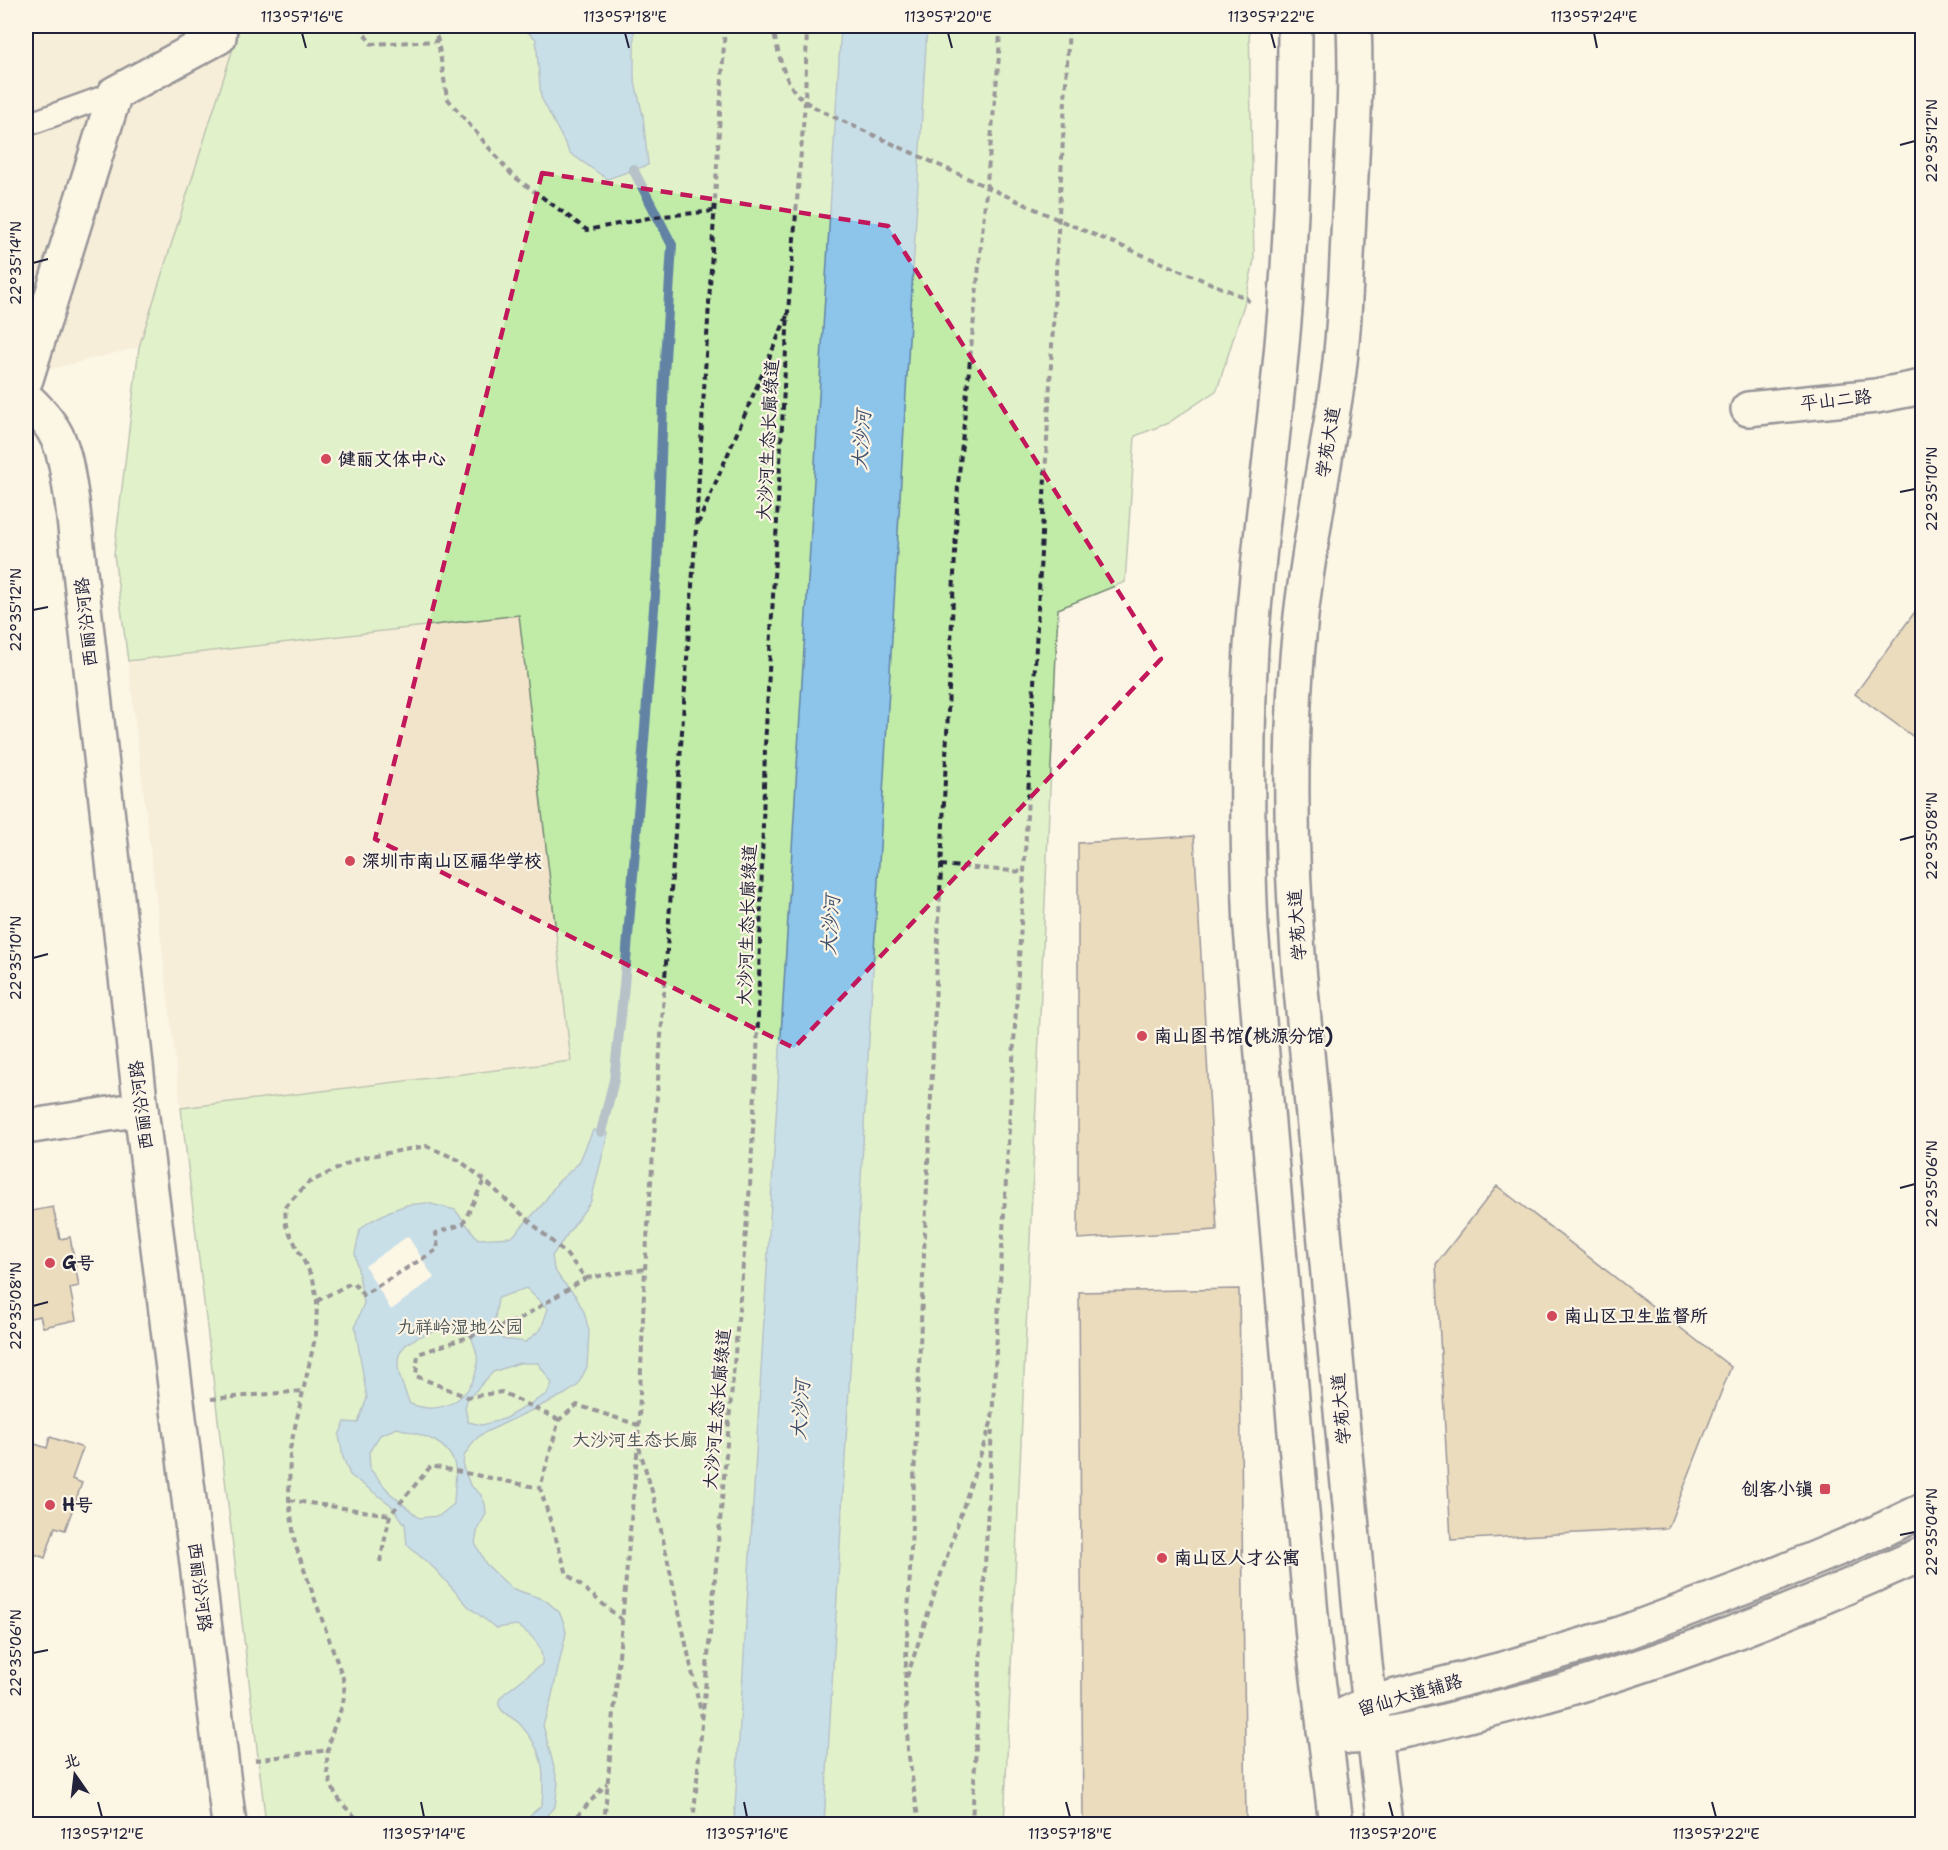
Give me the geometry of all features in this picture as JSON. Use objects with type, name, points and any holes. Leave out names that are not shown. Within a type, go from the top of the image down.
[{"type":"street","points":[[26,380],[115,93],[219,37],[220,26]]},
{"type":"street","points":[[1295,26],[1295,113],[1288,259],[1282,346],[1254,610],[1247,820],[1251,929],[1312,1638],[1336,1824]]},
{"type":"street","name":"学苑大道","points":[[1354,26],[1354,109],[1343,326],[1337,384],[1301,618],[1293,741],[1293,847],[1299,968],[1369,1703],[1385,1824]]},
{"type":"street","name":"平山二路","points":[[1748,409],[1876,396],[1923,387]]},
{"type":"street","name":"西丽沿河路","points":[[26,398],[44,415],[59,438],[66,462],[72,501],[141,1109],[229,1824]]},
{"type":"street","points":[[26,1127],[141,1109]]},
{"type":"street","name":"留仙大道辅路","points":[[1324,1731],[1346,1714],[1369,1703],[1499,1670],[1623,1633],[1756,1583],[1878,1532],[1923,1510]]},
{"type":"street","name":"留仙大道辅路","points":[[1324,1731],[1346,1737],[1374,1737],[1504,1707],[1604,1678],[1715,1640],[1807,1604],[1923,1554]]},
{"type":"lane","points":[[26,125],[115,93]]},
{"type":"path","points":[[359,26],[371,44],[438,41]]},
{"type":"path","points":[[433,26],[438,41],[447,98],[512,175],[587,230],[654,218],[714,211]]},
{"type":"path","points":[[604,1824],[638,1443],[645,1269],[696,528],[725,26]]},
{"type":"path","points":[[772,26],[783,71],[794,90],[805,102],[1059,220],[1246,298]]},
{"type":"path","name":"大沙河生态长廊绿道","points":[[693,1824],[751,1174],[758,1045],[765,747],[788,312],[805,102],[807,26]]},
{"type":"path","points":[[919,1824],[908,1750],[905,1684],[958,485],[1000,26]]},
{"type":"path","points":[[972,1824],[1069,26]]},
{"type":"path","points":[[696,528],[788,312]]},
{"type":"path","points":[[941,865],[1024,872]]},
{"type":"path","points":[[364,1824],[348,1812],[328,1778],[331,1736],[346,1695],[344,1678],[295,1544],[289,1500],[290,1449],[316,1334],[317,1301],[313,1279],[286,1226],[285,1207],[308,1183],[359,1158],[426,1146],[459,1160],[484,1180],[566,1254],[586,1278]]},
{"type":"path","points":[[317,1301],[353,1282],[363,1295],[438,1249],[436,1233],[463,1224],[484,1180]]},
{"type":"path","points":[[559,1420],[502,1392],[467,1397],[416,1376],[418,1354],[518,1320],[586,1278],[645,1269]]},
{"type":"path","points":[[177,1401],[303,1391]]},
{"type":"path","points":[[622,1620],[567,1574],[540,1488],[559,1420],[577,1405],[638,1425]]},
{"type":"path","points":[[905,1684],[992,1420]]},
{"type":"path","points":[[638,1443],[654,1498],[703,1721]]},
{"type":"path","points":[[380,1562],[390,1515],[431,1466],[540,1488]]},
{"type":"path","points":[[289,1500],[390,1515]]},
{"type":"path","points":[[222,1765],[329,1750]]},
{"type":"path","points":[[570,1824],[608,1781]]},
{"type":"highlighted area","points":[[542,173],[888,226],[1161,659],[794,1048],[375,839]]},
{"type":"shaded area","points":[[26,26],[235,26],[240,28],[139,347],[26,375]]},
{"type":"shaded area","name":"深圳市南山区福华学校","points":[[519,614],[571,1061],[181,1108],[128,661]]},
{"type":"green space","name":"大沙河生态长廊","points":[[240,26],[1249,26],[1254,260],[1246,298],[1217,390],[1168,423],[1135,436],[1125,582],[1058,609],[1004,1824],[266,1824],[181,1108],[571,1061],[519,615],[128,661],[114,554],[139,347]]},
{"type":"water","points":[[520,26],[634,26],[634,78],[643,116],[648,165],[607,179],[570,153],[541,97],[536,39]]},
{"type":"water","name":"大沙河","points":[[841,26],[927,26],[824,1824],[734,1824]]},
{"type":"water","points":[[593,1130],[608,1133],[591,1201],[552,1256],[554,1269],[575,1295],[584,1312],[589,1331],[587,1367],[577,1386],[565,1394],[482,1434],[464,1456],[463,1467],[470,1485],[481,1495],[485,1504],[486,1514],[478,1528],[475,1543],[486,1564],[511,1588],[545,1600],[559,1612],[566,1633],[543,1725],[558,1783],[555,1806],[544,1819],[543,1824],[520,1824],[542,1805],[543,1771],[534,1742],[519,1723],[503,1711],[499,1702],[505,1693],[542,1664],[541,1651],[532,1637],[517,1625],[496,1628],[469,1607],[435,1569],[407,1545],[405,1524],[390,1504],[350,1475],[343,1457],[339,1435],[345,1422],[358,1423],[367,1398],[355,1326],[364,1303],[355,1253],[360,1230],[369,1222],[407,1205],[427,1203],[455,1210],[478,1239],[512,1237],[542,1205],[557,1183],[579,1163]],"holes":[[[526,1288],[548,1309],[541,1329],[526,1342],[502,1339],[495,1318],[498,1298]],[[458,1328],[471,1336],[477,1355],[472,1383],[467,1391],[452,1403],[433,1408],[410,1404],[399,1373],[400,1354],[404,1347],[420,1336]],[[519,1363],[538,1363],[552,1383],[547,1394],[504,1419],[482,1425],[468,1422],[465,1408],[467,1400],[493,1372]],[[397,1428],[440,1444],[452,1457],[455,1466],[454,1504],[439,1516],[419,1518],[390,1493],[370,1469],[369,1452],[380,1435]]]},
{"type":"pier","points":[[408,1236],[434,1278],[391,1310],[365,1266]]},
{"type":"building","points":[[1922,602],[1922,743],[1855,694]]},
{"type":"building","name":"南山图书馆(桃源分馆)","points":[[1194,836],[1217,1230],[1078,1239],[1078,843]]},
{"type":"building","name":"南山区卫生监督所","points":[[1497,1186],[1731,1367],[1668,1528],[1451,1540],[1436,1264]]},
{"type":"building","name":"G号","points":[[53,1207],[60,1239],[70,1237],[79,1286],[70,1288],[76,1320],[43,1327],[40,1316],[26,1319],[26,1212]]},
{"type":"building","name":"南山区人才公寓","points":[[1239,1289],[1246,1824],[1083,1824],[1079,1292]]},
{"type":"building","name":"H号","points":[[50,1437],[83,1448],[72,1479],[82,1483],[65,1530],[55,1527],[45,1558],[26,1551],[26,1462],[32,1443],[47,1448]]},
{"type":"waterway","points":[[601,1132],[614,1080],[645,728],[657,568],[664,376],[672,245],[633,169]]},
{"type":"place","name":"健丽文体中心","points":[[326,459]]},
{"type":"place","name":"深圳市南山区福华学校","points":[[350,861]]},
{"type":"place","name":"南山图书馆(桃源分馆)","points":[[1142,1036]]},
{"type":"place","name":"G号","points":[[50,1263]]},
{"type":"place","name":"南山区卫生监督所","points":[[1552,1316]]},
{"type":"place","name":"创客小镇","points":[[1825,1489]]},
{"type":"place","name":"H号","points":[[50,1505]]},
{"type":"place","name":"南山区人才公寓","points":[[1162,1558]]},
{"type":"park label","name":"九祥岭湿地公园","points":[[460,1327]]}]
